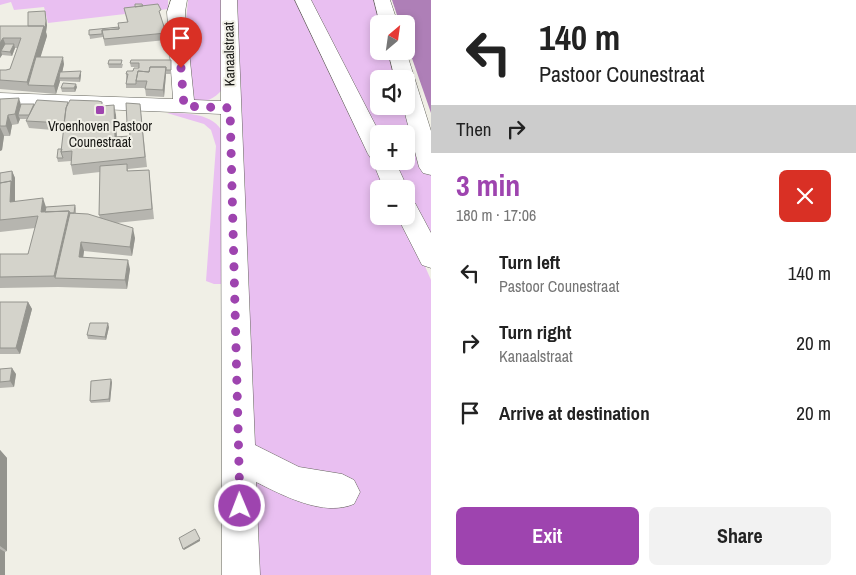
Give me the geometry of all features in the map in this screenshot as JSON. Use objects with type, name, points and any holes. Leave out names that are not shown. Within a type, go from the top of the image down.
[{"type":"street","points":[[178,0],[176,12],[184,106]]},
{"type":"street","name":"Kanaalstraat","points":[[228,0],[241,575]]},
{"type":"street","points":[[303,0],[370,136]]},
{"type":"street","points":[[382,0],[386,15]]},
{"type":"street","points":[[0,99],[230,108]]},
{"type":"street","points":[[415,113],[431,166]]},
{"type":"street","points":[[414,225],[431,258]]},
{"type":"street","points":[[239,455],[296,484],[342,492]]},
{"type":"shaded area","points":[[0,0],[168,0],[168,9],[48,23],[44,7],[14,10],[11,2],[0,5]]},
{"type":"shaded area","points":[[188,0],[221,0],[222,90],[213,98],[194,102],[184,43]]},
{"type":"shaded area","points":[[235,0],[299,0],[370,149],[370,170],[380,170],[385,180],[370,180],[370,225],[407,225],[431,280],[431,575],[260,575]]},
{"type":"shaded area","points":[[309,0],[379,0],[383,15],[370,15],[370,60],[397,60],[399,70],[370,70],[370,115],[409,115],[413,125],[374,125]]},
{"type":"shaded area","points":[[392,0],[431,0],[431,113],[413,60],[415,60],[415,15],[397,15]]},
{"type":"shaded area","points":[[167,113],[191,114],[206,118],[219,126],[223,133],[225,278],[221,284],[206,281],[216,146],[211,130],[204,124]]},
{"type":"shaded area","points":[[415,130],[431,173],[431,238],[415,206],[415,180],[402,180],[397,170],[415,170]]},
{"type":"building","points":[[135,4],[142,4],[143,6],[135,7]]},
{"type":"building","points":[[158,4],[166,33],[104,39],[102,30],[119,29],[118,23],[128,22],[124,8]]},
{"type":"building","points":[[45,11],[45,28],[44,26],[28,26],[28,12]]},
{"type":"building","points":[[0,26],[44,26],[27,82],[0,80],[0,70],[10,69],[21,38],[3,38],[0,43]]},
{"type":"building","points":[[119,27],[119,29],[102,30],[102,34],[89,35],[89,30]]},
{"type":"building","points":[[5,44],[14,44],[10,52],[1,51]]},
{"type":"building","points":[[36,57],[63,57],[54,86],[28,85]]},
{"type":"building","points":[[109,60],[122,60],[121,64],[108,64]]},
{"type":"building","points":[[131,60],[171,60],[171,70],[166,70],[166,67],[150,67],[149,72],[138,71],[136,84],[126,84],[127,71],[139,68],[139,63],[130,63]]},
{"type":"building","points":[[150,67],[166,67],[163,90],[145,89],[147,81],[136,81],[138,71],[149,72]]},
{"type":"building","points":[[81,71],[79,78],[59,78],[60,72]]},
{"type":"building","points":[[63,83],[76,84],[74,88],[61,88]]},
{"type":"building","points":[[19,98],[15,114],[8,115],[6,126],[0,126],[0,99]]},
{"type":"building","points":[[37,100],[68,102],[64,123],[26,121]]},
{"type":"building","points":[[70,100],[98,101],[102,102],[102,106],[114,105],[115,137],[130,136],[126,103],[140,104],[145,157],[71,165],[72,151],[61,152],[66,108]]},
{"type":"building","points":[[21,104],[34,104],[29,115],[18,115]]},
{"type":"building","points":[[58,149],[62,149],[63,158],[57,158]]},
{"type":"building","points":[[127,164],[127,171],[149,170],[152,209],[99,215],[100,166]]},
{"type":"building","points":[[12,171],[12,183],[11,181],[0,183],[0,173]]},
{"type":"building","points":[[11,181],[10,202],[43,198],[41,212],[69,211],[54,276],[0,277],[0,254],[28,254],[38,216],[0,220],[0,183]]},
{"type":"building","points":[[75,205],[74,213],[69,211],[45,212],[46,207]]},
{"type":"building","points":[[70,213],[88,214],[133,228],[130,247],[81,242],[79,257],[128,260],[125,280],[55,278]]},
{"type":"building","points":[[0,302],[28,302],[16,348],[0,348]]},
{"type":"building","points":[[90,323],[108,323],[105,337],[87,335]]},
{"type":"building","points":[[12,368],[10,381],[0,382],[0,369]]},
{"type":"building","points":[[111,379],[109,399],[90,401],[91,381]]},
{"type":"building","points":[[195,529],[200,539],[183,549],[179,538]]},
{"type":"place","name":"Vroenhoven Pastoor Counestraat","points":[[100,110]]},
{"type":"route","points":[[181,68],[184,106],[230,108],[240,506]]}]
